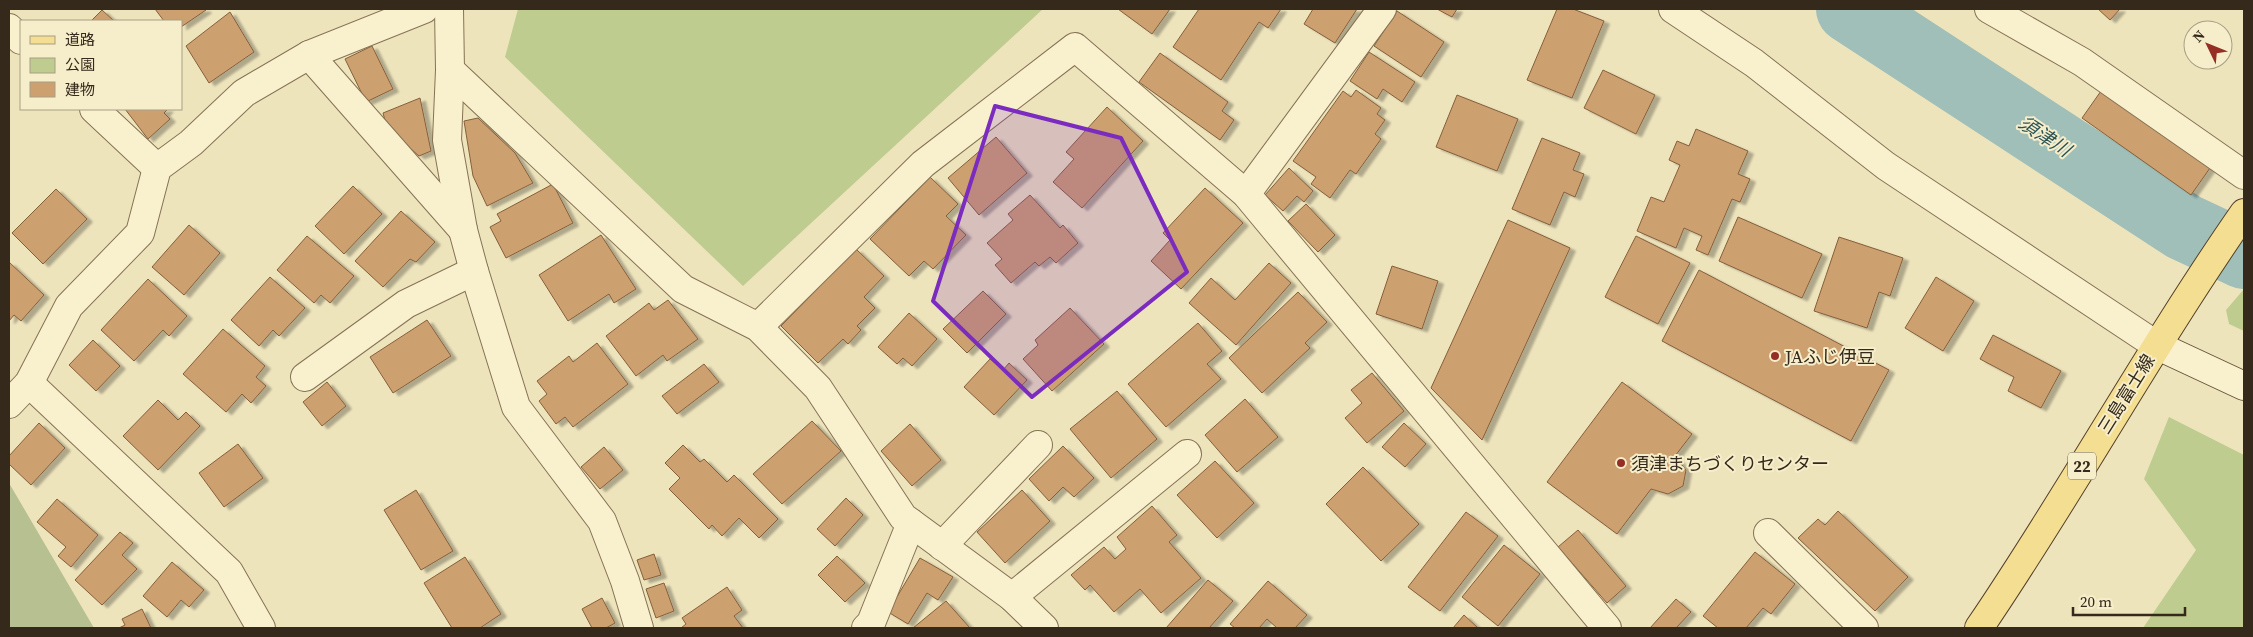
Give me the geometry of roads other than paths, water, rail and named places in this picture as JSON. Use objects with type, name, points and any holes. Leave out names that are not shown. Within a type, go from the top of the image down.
[{"type":"main road","name":"三島富士線","points":[[1979,628],[2017,573],[2156,345],[2244,213]]},
{"type":"street","points":[[9,404],[29,383],[69,306],[140,233],[157,168],[190,143],[244,93],[309,55],[424,9]]},
{"type":"street","points":[[449,9],[450,70],[447,140],[463,230],[474,271],[516,407],[602,520],[626,581],[639,628]]},
{"type":"street","points":[[1246,194],[1382,9]]},
{"type":"street","points":[[1673,9],[1754,63],[1886,166],[2156,345],[2244,386]]},
{"type":"street","points":[[1989,9],[2082,62],[2244,175]]},
{"type":"street","points":[[9,28],[20,39]]},
{"type":"street","points":[[758,327],[923,164],[1075,47],[1246,194],[1607,628]]},
{"type":"street","points":[[309,55],[463,230]]},
{"type":"street","points":[[450,70],[683,289],[758,327],[818,388],[902,517],[1012,597],[1044,628]]},
{"type":"street","points":[[95,110],[157,168]]},
{"type":"street","points":[[304,377],[406,304],[474,271]]},
{"type":"street","points":[[29,383],[229,572],[261,628]]},
{"type":"street","points":[[942,546],[1038,445]]},
{"type":"street","points":[[1012,597],[1187,454]]},
{"type":"street","points":[[866,628],[871,623],[911,522]]},
{"type":"street","points":[[1768,533],[1864,628]]},
{"type":"waterway","name":"須津川","points":[[1850,9],[2184,227],[2244,255]]},
{"type":"place","name":"JAふじ伊豆","points":[[1775,356]]},
{"type":"place","name":"須津まちづくりセンター","points":[[1621,463]]}]
